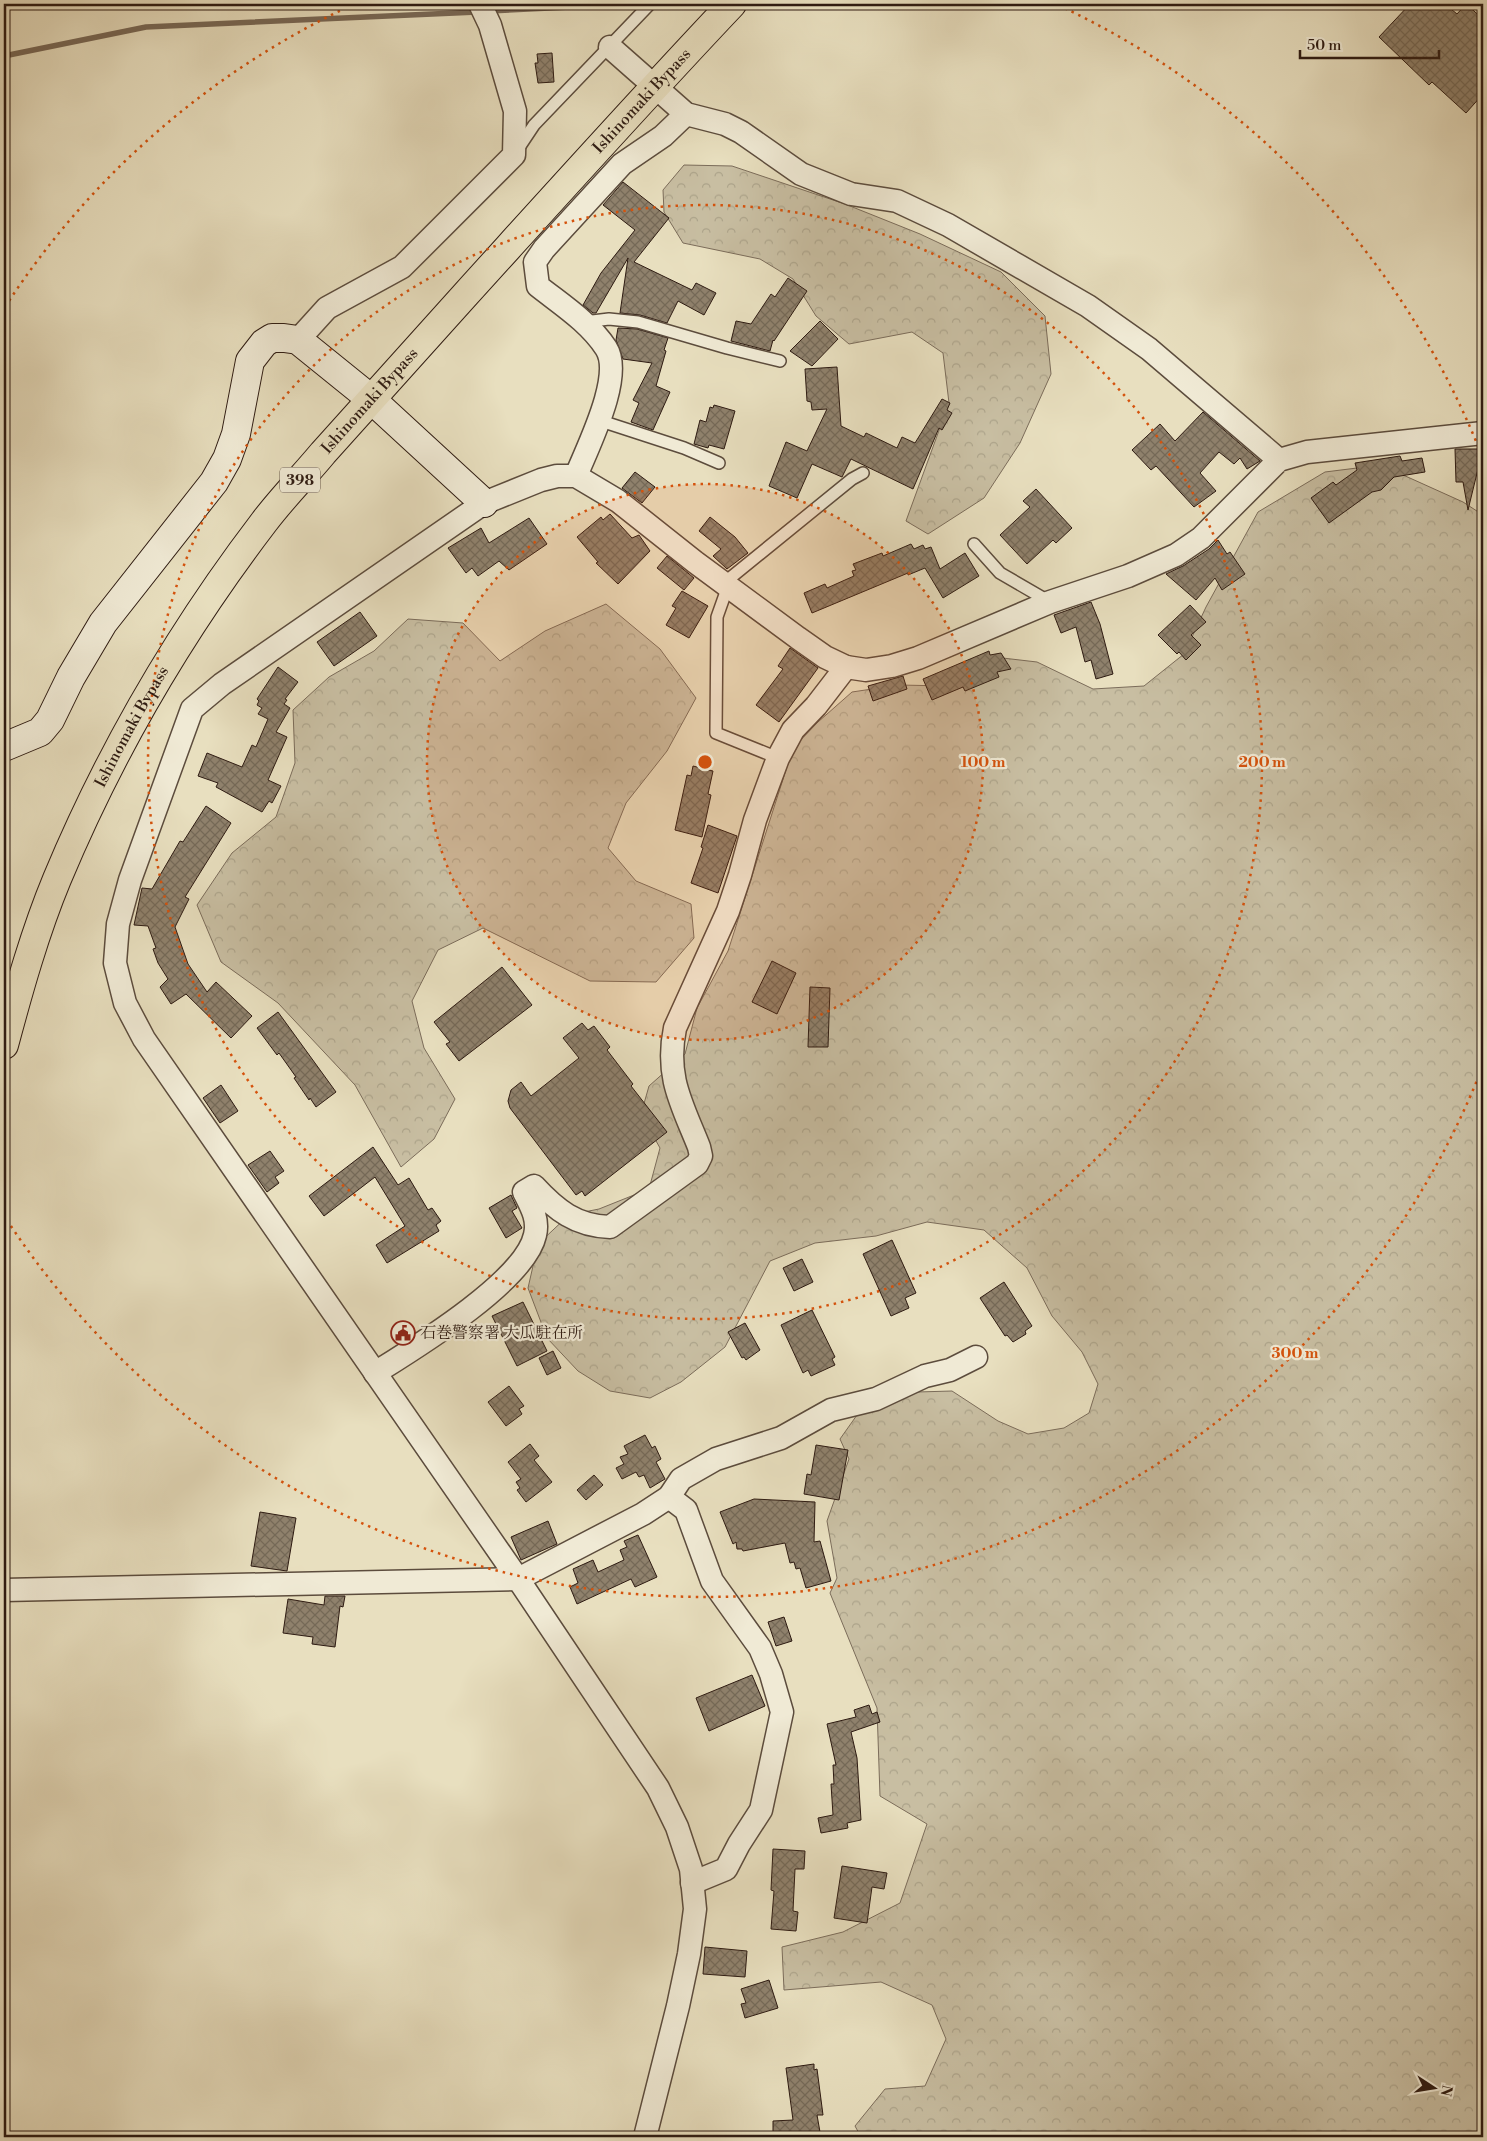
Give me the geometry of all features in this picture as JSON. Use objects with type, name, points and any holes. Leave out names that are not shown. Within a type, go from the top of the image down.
[{"type":"highway","name":"Ishinomaki Bypass","points":[[4,1045],[23,975],[56,882],[95,794],[128,729],[169,660],[221,582],[266,520],[371,399],[654,86],[732,4]]},
{"type":"street","points":[[298,340],[327,308],[402,267],[514,155],[515,111],[484,12]]},
{"type":"street","points":[[610,47],[686,114],[725,124],[741,132],[801,174],[851,194],[897,201],[948,225],[1088,306],[1149,349],[1279,460]]},
{"type":"street","points":[[576,476],[610,386],[612,368],[607,349],[584,322],[538,286],[535,262],[544,249],[622,164],[663,136],[686,114]]},
{"type":"street","points":[[4,747],[40,732],[50,720],[71,677],[103,622],[214,482],[227,459],[236,434],[250,361],[264,343],[272,338],[298,340],[371,399],[484,503]]},
{"type":"street","points":[[644,2137],[689,1954],[695,1909],[691,1869],[677,1827],[658,1788],[518,1578],[144,1039],[125,1003],[115,964],[118,924],[130,880],[192,709],[246,667],[484,503],[541,480],[557,476],[576,476],[618,501],[726,585],[825,657],[846,667],[866,670],[892,666],[918,658],[1050,602],[1128,576],[1176,555],[1201,538],[1279,460],[1307,452],[1483,433]]},
{"type":"street","points":[[375,1374],[411,1351],[486,1295],[521,1262],[532,1245],[536,1221],[524,1192],[534,1186],[551,1205],[564,1213],[583,1223],[610,1227],[697,1164],[701,1156],[699,1147],[672,1076],[670,1049],[675,1028],[728,911],[740,876],[755,820],[778,758],[793,730],[816,706],[846,667]]},
{"type":"street","points":[[4,1590],[518,1578],[643,1514],[669,1497],[681,1479],[716,1459],[780,1438],[831,1410],[876,1399],[926,1376],[950,1370],[976,1357]]},
{"type":"street","points":[[669,1497],[686,1510],[712,1581],[760,1648],[772,1674],[782,1712],[761,1810],[739,1844],[726,1869],[692,1883]]},
{"type":"lane","points":[[514,155],[534,124],[650,4]]},
{"type":"lane","points":[[584,322],[609,319],[638,322],[727,348],[780,361]]},
{"type":"lane","points":[[598,420],[684,448],[719,463]]},
{"type":"lane","points":[[778,758],[716,733],[717,617],[726,585],[852,479],[863,473]]},
{"type":"lane","points":[[974,544],[1000,574],[1050,602]]},
{"type":"green space","points":[[684,165],[732,166],[845,204],[920,234],[1001,272],[1045,316],[1051,374],[1020,443],[984,498],[928,534],[906,521],[949,403],[943,353],[912,332],[849,344],[816,316],[793,279],[760,259],[683,243],[664,212],[663,190]]},
{"type":"green space","points":[[1381,465],[1463,502],[1483,515],[1483,2137],[861,2137],[855,2126],[885,2089],[925,2086],[946,2039],[932,2005],[881,1982],[784,1990],[782,1947],[843,1932],[900,1903],[927,1824],[880,1796],[877,1708],[830,1593],[837,1578],[827,1521],[849,1459],[840,1439],[857,1415],[917,1392],[952,1391],[998,1421],[1028,1434],[1064,1428],[1089,1413],[1098,1384],[1082,1352],[1052,1316],[1027,1268],[984,1230],[927,1222],[876,1236],[815,1243],[770,1261],[725,1347],[681,1382],[650,1398],[610,1391],[578,1371],[547,1338],[528,1288],[538,1244],[569,1215],[599,1209],[649,1189],[660,1148],[641,1114],[649,1086],[685,1054],[697,1008],[728,951],[793,748],[818,722],[852,692],[899,685],[948,686],[994,657],[1037,662],[1093,689],[1144,686],[1184,654],[1206,607],[1258,512],[1325,472]]},
{"type":"green space","points":[[606,604],[660,649],[696,698],[667,751],[626,803],[608,848],[636,881],[691,904],[694,938],[656,982],[590,981],[483,928],[438,950],[412,1001],[424,1048],[455,1099],[434,1139],[401,1167],[355,1085],[278,1003],[221,962],[197,905],[232,853],[276,817],[295,763],[293,710],[329,677],[374,651],[408,619],[463,623],[500,661],[545,631]]},
{"type":"building","points":[[1410,4],[1445,4],[1457,14],[1466,4],[1483,19],[1483,94],[1466,113],[1432,82],[1429,85],[1379,37]]},
{"type":"building","points":[[552,53],[554,82],[538,83],[535,63],[538,63],[537,54]]},
{"type":"building","points":[[623,182],[669,218],[634,262],[692,290],[696,283],[716,293],[704,315],[678,301],[667,323],[640,315],[620,313],[628,258],[596,313],[593,313],[583,305],[601,273],[635,230],[603,205]]},
{"type":"building","points":[[788,278],[807,291],[773,340],[770,351],[731,341],[736,321],[751,324],[771,294],[775,297]]},
{"type":"building","points":[[820,321],[838,339],[812,366],[790,351]]},
{"type":"building","points":[[618,328],[637,329],[668,338],[656,386],[670,392],[653,430],[631,422],[639,403],[633,400],[652,363],[623,359],[616,340]]},
{"type":"building","points":[[837,367],[841,426],[864,437],[866,433],[897,448],[902,437],[915,443],[942,399],[950,403],[947,410],[952,413],[942,430],[939,428],[913,489],[851,459],[842,477],[812,464],[797,498],[769,486],[786,442],[807,451],[827,409],[812,410],[811,402],[807,401],[805,369]]},
{"type":"building","points":[[714,405],[735,411],[724,449],[709,445],[708,448],[694,444],[700,420],[706,422],[710,407],[713,408]]},
{"type":"building","points":[[1203,412],[1260,461],[1247,469],[1240,458],[1234,464],[1219,452],[1200,473],[1216,491],[1194,507],[1156,466],[1151,470],[1132,450],[1160,424],[1175,441]]},
{"type":"building","points":[[1455,449],[1478,449],[1479,465],[1468,510],[1463,482],[1456,482]]},
{"type":"building","points":[[1400,456],[1402,461],[1422,458],[1425,472],[1394,477],[1381,490],[1372,492],[1329,523],[1311,498],[1333,482],[1336,485],[1357,470],[1355,463]]},
{"type":"building","points":[[635,472],[655,487],[642,503],[622,488]]},
{"type":"building","points":[[1036,489],[1072,528],[1056,543],[1053,540],[1027,564],[1000,535],[1030,507],[1023,501]]},
{"type":"building","points":[[610,514],[632,538],[639,535],[650,551],[618,584],[596,563],[598,562],[577,537],[601,517],[603,520]]},
{"type":"building","points":[[710,517],[735,537],[748,553],[727,569],[713,556],[721,549],[699,531]]},
{"type":"building","points":[[529,518],[547,544],[509,570],[499,561],[478,576],[472,568],[466,573],[448,548],[481,528],[489,543]]},
{"type":"building","points":[[1218,540],[1227,554],[1230,552],[1245,574],[1222,590],[1215,578],[1196,600],[1166,574],[1183,566],[1209,549]]},
{"type":"building","points":[[911,544],[914,549],[923,545],[925,549],[931,547],[940,569],[965,553],[979,576],[943,598],[925,568],[908,575],[908,573],[812,613],[804,593],[825,584],[827,588],[854,576],[852,571],[856,570],[853,564],[882,553],[883,556]]},
{"type":"building","points":[[667,556],[694,578],[684,590],[657,568]]},
{"type":"building","points":[[682,591],[708,606],[689,638],[666,625],[676,608],[672,606]]},
{"type":"building","points":[[1091,602],[1100,624],[1113,674],[1096,679],[1091,660],[1085,662],[1076,627],[1061,633],[1054,615]]},
{"type":"building","points":[[1190,605],[1206,622],[1191,635],[1201,645],[1186,660],[1179,652],[1177,654],[1158,635]]},
{"type":"building","points":[[360,612],[377,636],[334,666],[317,642]]},
{"type":"building","points":[[790,648],[818,668],[779,722],[756,705],[783,669],[778,666]]},
{"type":"building","points":[[989,651],[990,655],[1001,653],[1011,669],[997,672],[999,677],[965,691],[963,687],[932,700],[923,679]]},
{"type":"building","points":[[278,667],[298,682],[285,699],[287,700],[284,704],[290,708],[276,732],[287,737],[268,780],[281,786],[272,803],[269,801],[262,812],[216,787],[218,783],[198,776],[207,753],[242,767],[252,745],[256,747],[268,719],[258,714],[262,708],[257,705],[259,701],[257,699]]},
{"type":"building","points":[[903,676],[907,689],[873,701],[868,686]]},
{"type":"building","points":[[693,766],[713,771],[708,794],[711,795],[702,837],[675,830],[687,775],[691,776]]},
{"type":"building","points":[[206,806],[231,823],[185,897],[189,899],[175,927],[188,964],[207,992],[216,982],[252,1016],[231,1038],[186,994],[171,1004],[160,987],[168,979],[158,963],[153,949],[156,948],[148,926],[134,925],[142,888],[152,889],[180,841],[183,842]]},
{"type":"building","points":[[708,825],[737,836],[718,893],[691,883],[703,848],[701,847]]},
{"type":"building","points":[[772,961],[796,973],[777,1014],[752,1002]]},
{"type":"building","points":[[502,967],[532,1005],[459,1061],[446,1044],[450,1042],[434,1022]]},
{"type":"building","points":[[810,987],[830,988],[828,1047],[808,1047]]},
{"type":"building","points":[[278,1012],[336,1092],[316,1107],[310,1098],[309,1100],[279,1053],[277,1055],[257,1028]]},
{"type":"building","points":[[582,1023],[588,1030],[594,1026],[610,1047],[607,1050],[633,1084],[631,1086],[667,1132],[585,1196],[582,1191],[576,1195],[510,1108],[508,1101],[511,1090],[521,1082],[531,1096],[579,1058],[563,1038]]},
{"type":"building","points":[[221,1085],[238,1111],[220,1123],[203,1098]]},
{"type":"building","points":[[373,1147],[398,1185],[409,1178],[428,1210],[432,1208],[441,1221],[436,1225],[439,1231],[387,1263],[376,1245],[405,1226],[375,1177],[324,1216],[309,1196]]},
{"type":"building","points":[[270,1151],[284,1171],[275,1177],[279,1183],[267,1192],[248,1165]]},
{"type":"building","points":[[511,1195],[517,1208],[512,1211],[522,1228],[506,1238],[489,1208]]},
{"type":"building","points":[[892,1240],[916,1293],[905,1298],[909,1308],[891,1316],[863,1254]]},
{"type":"building","points":[[802,1259],[813,1282],[794,1291],[783,1268]]},
{"type":"building","points":[[1004,1282],[1032,1326],[1025,1331],[1026,1334],[1013,1342],[1007,1335],[1005,1336],[980,1298]]},
{"type":"building","points":[[523,1302],[547,1351],[517,1366],[492,1316]]},
{"type":"building","points":[[812,1310],[835,1357],[832,1359],[835,1365],[811,1376],[808,1370],[803,1373],[781,1325]]},
{"type":"building","points":[[745,1323],[760,1350],[746,1360],[744,1357],[742,1358],[728,1332]]},
{"type":"building","points":[[553,1351],[561,1368],[547,1375],[539,1358]]},
{"type":"building","points":[[509,1386],[524,1406],[519,1409],[522,1414],[506,1426],[488,1402]]},
{"type":"building","points":[[645,1435],[652,1448],[655,1446],[661,1459],[656,1462],[665,1479],[650,1488],[644,1475],[639,1477],[636,1472],[622,1479],[616,1468],[624,1464],[620,1457],[628,1454],[624,1446]]},
{"type":"building","points":[[530,1444],[539,1456],[534,1460],[552,1482],[526,1502],[517,1490],[520,1488],[516,1482],[521,1479],[508,1462]]},
{"type":"building","points":[[816,1445],[848,1450],[839,1500],[804,1494],[807,1474],[811,1475]]},
{"type":"building","points":[[594,1475],[603,1485],[586,1500],[577,1490]]},
{"type":"building","points":[[754,1499],[815,1502],[814,1542],[820,1541],[831,1581],[806,1588],[800,1568],[796,1569],[794,1562],[790,1563],[785,1543],[743,1551],[742,1549],[737,1549],[736,1542],[733,1544],[720,1512]]},
{"type":"building","points":[[260,1512],[296,1518],[287,1571],[251,1566]]},
{"type":"building","points":[[548,1521],[557,1544],[521,1560],[511,1537]]},
{"type":"building","points":[[638,1535],[657,1577],[635,1587],[631,1579],[577,1604],[570,1587],[578,1583],[573,1569],[593,1560],[598,1572],[624,1560],[620,1550],[627,1547],[624,1541]]},
{"type":"building","points":[[325,1596],[345,1596],[343,1607],[340,1606],[335,1647],[312,1644],[313,1637],[283,1633],[288,1599],[324,1605]]},
{"type":"building","points":[[784,1617],[792,1641],[776,1646],[768,1622]]},
{"type":"building","points":[[752,1675],[765,1706],[709,1731],[696,1698]]},
{"type":"building","points":[[869,1705],[872,1714],[877,1712],[880,1722],[851,1732],[857,1758],[861,1820],[847,1823],[848,1828],[821,1833],[818,1818],[833,1815],[831,1784],[834,1784],[833,1765],[836,1765],[827,1724],[856,1717],[854,1710]]},
{"type":"building","points":[[773,1849],[805,1851],[804,1869],[795,1869],[793,1911],[798,1912],[796,1931],[771,1929],[774,1891],[771,1890]]},
{"type":"building","points":[[842,1866],[887,1873],[884,1889],[872,1887],[867,1923],[834,1918]]},
{"type":"building","points":[[705,1947],[747,1951],[745,1977],[703,1974]]},
{"type":"building","points":[[769,1980],[778,2008],[745,2018],[741,2004],[746,2003],[741,1989]]},
{"type":"building","points":[[814,2064],[814,2070],[817,2069],[823,2115],[817,2115],[820,2132],[773,2135],[773,2121],[793,2120],[786,2068]]},
{"type":"waterway","points":[[489,11],[601,4]]},
{"type":"waterway","points":[[4,56],[146,27],[477,12]]},
{"type":"place","name":"石巻警察署 大瓜駐在所","points":[[403,1333]]}]
